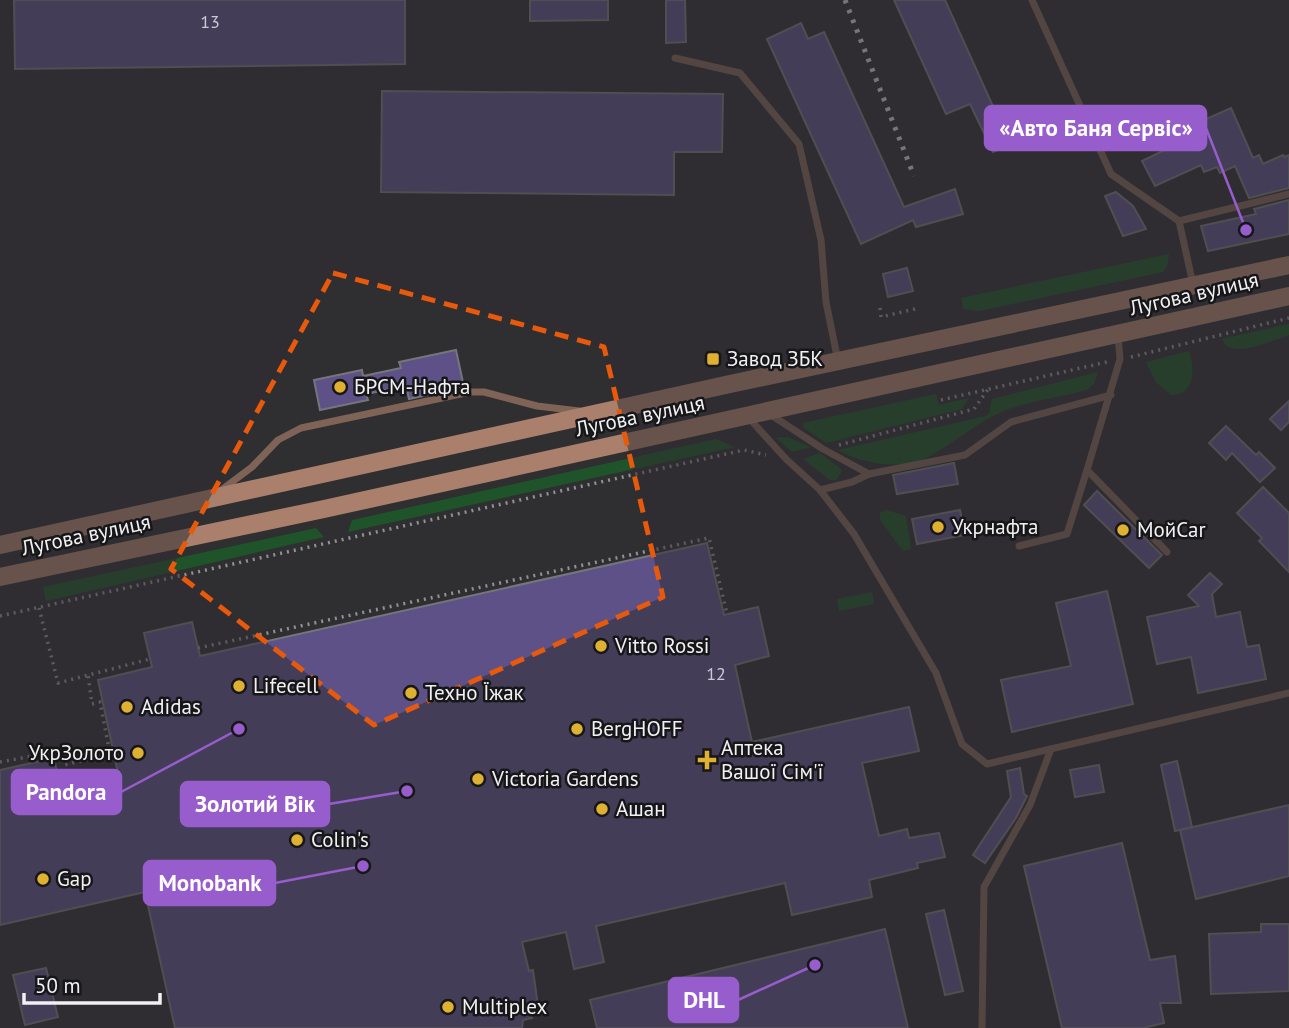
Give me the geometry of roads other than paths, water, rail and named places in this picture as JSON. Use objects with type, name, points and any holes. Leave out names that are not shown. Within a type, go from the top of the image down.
[{"type":"main road","name":"Лугова вулиця","points":[[0,545],[1289,265]]},
{"type":"main road","name":"Лугова вулиця","points":[[0,577],[324,509],[1289,296]]},
{"type":"lane","points":[[1032,0],[1111,174],[1179,220],[1193,285]]},
{"type":"lane","points":[[675,58],[740,73],[799,144],[821,240],[826,302],[838,361]]},
{"type":"lane","points":[[1179,220],[1289,194]]},
{"type":"lane","points":[[1019,546],[1067,534],[1111,395],[1120,359],[1118,334]]},
{"type":"lane","points":[[208,500],[251,467],[278,440],[301,428],[470,392],[496,394],[537,406],[600,413]]},
{"type":"lane","points":[[820,490],[852,482],[869,474],[965,455],[1011,422],[1111,395]]},
{"type":"lane","points":[[766,411],[823,449],[869,474]]},
{"type":"lane","points":[[747,416],[820,490],[854,534],[936,673],[961,744],[987,764],[1289,692]]},
{"type":"lane","points":[[1087,470],[1167,552]]},
{"type":"lane","points":[[982,1028],[984,887],[1030,805],[1051,749]]},
{"type":"railway","points":[[845,0],[914,176]]},
{"type":"place","name":"«Авто Баня Сервіс»","points":[[1246,230]]},
{"type":"place","name":"Завод ЗБК","points":[[713,359]]},
{"type":"place","name":"БРСМ-Нафта","points":[[340,387]]},
{"type":"place","name":"Укрнафта","points":[[938,527]]},
{"type":"place","name":"МойCar","points":[[1123,530]]},
{"type":"place","name":"Vitto Rossi","points":[[601,646]]},
{"type":"place","name":"Lifecell","points":[[239,686]]},
{"type":"place","name":"Техно Їжак","points":[[411,693]]},
{"type":"place","name":"Adidas","points":[[127,707]]},
{"type":"place","name":"Pandora","points":[[239,729]]},
{"type":"place","name":"BergHOFF","points":[[577,729]]},
{"type":"place","name":"УкрЗолото","points":[[138,753]]},
{"type":"place","name":"Аптека Вашої Сім'ї","points":[[707,760]]},
{"type":"place","name":"Victoria Gardens","points":[[478,779]]},
{"type":"place","name":"Золотий Вік","points":[[407,791]]},
{"type":"place","name":"Ашан","points":[[602,809]]},
{"type":"place","name":"Colin's","points":[[297,840]]},
{"type":"place","name":"Monobank","points":[[363,866]]},
{"type":"place","name":"Gap","points":[[43,879]]},
{"type":"place","name":"DHL","points":[[815,965]]},
{"type":"place","name":"Multiplex","points":[[448,1007]]}]
